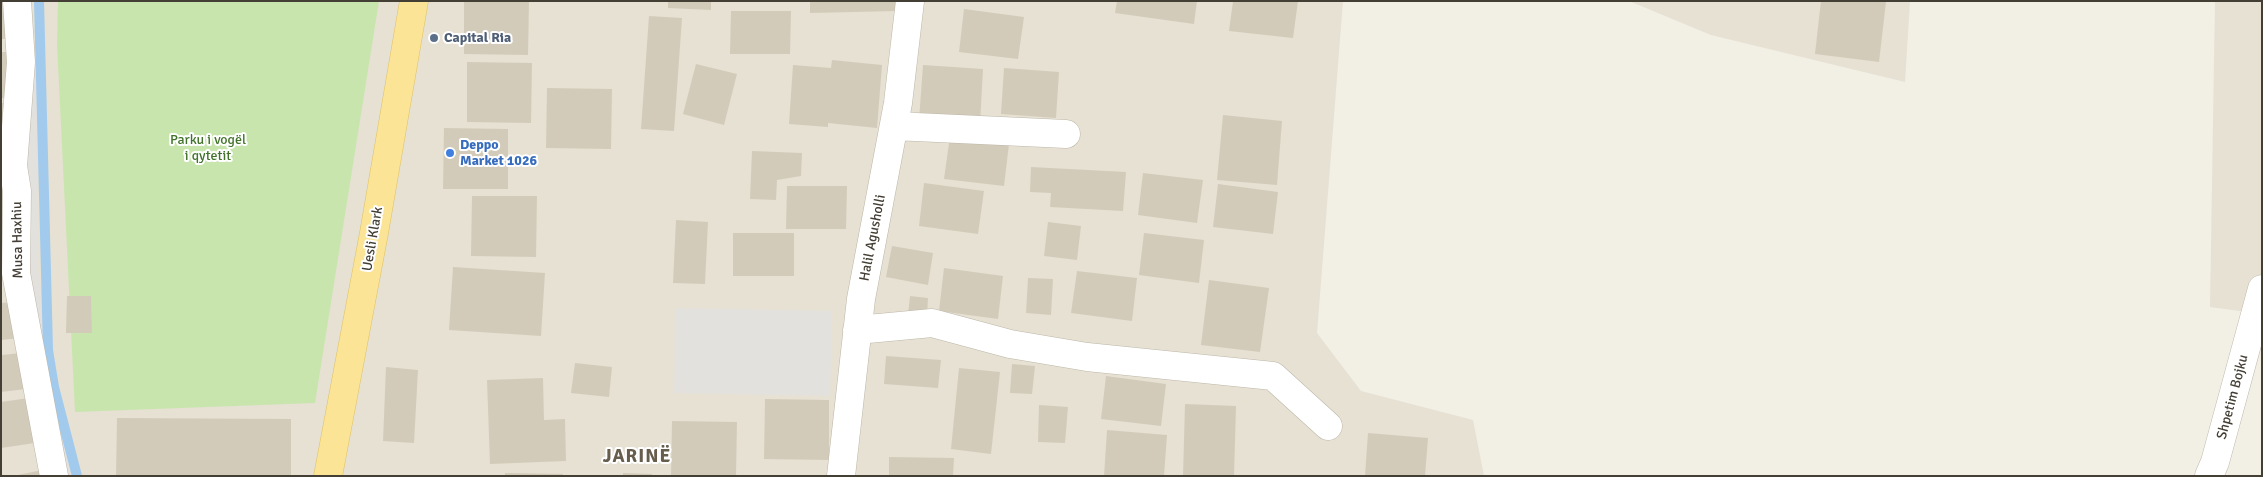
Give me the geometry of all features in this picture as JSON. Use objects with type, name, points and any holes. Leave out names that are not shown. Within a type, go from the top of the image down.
[{"type":"main road","name":"Uesli Klark","points":[[328,476],[373,242],[414,1]]},
{"type":"street","name":"Musa Haxhiu","points":[[17,1],[21,62],[13,166],[17,192],[16,273],[54,476]]},
{"type":"street","name":"Halil Agusholli","points":[[841,476],[857,330],[894,126],[910,1]]},
{"type":"street","points":[[894,126],[1066,134]]},
{"type":"street","name":"Shpetim Bojku","points":[[2209,476],[2215,462],[2262,289]]},
{"type":"street","points":[[857,330],[932,323],[1010,344],[1087,357],[1273,376],[1328,426]]},
{"type":"shaded area","points":[[1,1],[1343,1],[1317,333],[1361,391],[1473,420],[1484,476],[1,476]]},
{"type":"shaded area","points":[[1629,1],[1910,1],[1905,82],[1711,35]]},
{"type":"shaded area","points":[[2215,1],[2262,1],[2262,314],[2210,307]]},
{"type":"shaded area","points":[[37,78],[37,263],[52,367],[75,476],[67,476],[30,297],[24,79]]},
{"type":"shaded area","points":[[675,308],[832,311],[830,396],[674,393]]},
{"type":"green space","name":"Parku i vogël i qytetit","points":[[58,1],[379,1],[315,403],[75,412],[57,44]]},
{"type":"building","points":[[1,1],[12,1],[13,39],[1,39]]},
{"type":"building","points":[[464,1],[529,1],[528,55],[464,54]]},
{"type":"building","points":[[668,1],[711,1],[711,10],[668,8]]},
{"type":"building","points":[[810,1],[896,1],[897,11],[810,13]]},
{"type":"building","points":[[1117,1],[1197,1],[1194,24],[1115,13]]},
{"type":"building","points":[[1233,1],[1298,1],[1293,38],[1229,31]]},
{"type":"building","points":[[1821,1],[1886,2],[1879,62],[1815,54]]},
{"type":"building","points":[[964,9],[1024,17],[1018,59],[959,52]]},
{"type":"building","points":[[731,11],[791,11],[790,54],[730,54]]},
{"type":"building","points":[[649,16],[682,18],[674,131],[641,129]]},
{"type":"building","points":[[1,52],[10,52],[10,98],[1,98]]},
{"type":"building","points":[[832,60],[882,65],[877,128],[828,123],[828,127],[789,124],[793,65],[831,68]]},
{"type":"building","points":[[467,62],[532,63],[531,123],[467,122]]},
{"type":"building","points":[[696,64],[737,74],[724,125],[683,114]]},
{"type":"building","points":[[923,65],[983,69],[980,124],[919,120]]},
{"type":"building","points":[[1004,68],[1059,72],[1056,118],[1001,114]]},
{"type":"building","points":[[547,88],[612,89],[611,149],[546,148]]},
{"type":"building","points":[[1,103],[6,103],[1,153]]},
{"type":"building","points":[[1223,115],[1282,121],[1277,185],[1217,180]]},
{"type":"building","points":[[444,128],[508,129],[508,189],[443,189]]},
{"type":"building","points":[[950,136],[1009,144],[1004,186],[944,179]]},
{"type":"building","points":[[752,151],[802,153],[801,176],[777,180],[776,200],[750,199]]},
{"type":"building","points":[[1031,167],[1126,172],[1123,211],[1050,207],[1051,193],[1030,192]]},
{"type":"building","points":[[1143,173],[1203,180],[1197,223],[1138,215]]},
{"type":"building","points":[[924,183],[984,191],[978,234],[919,226]]},
{"type":"building","points":[[1218,184],[1278,192],[1273,234],[1213,227]]},
{"type":"building","points":[[787,186],[847,186],[846,229],[786,229]]},
{"type":"building","points":[[472,196],[537,196],[536,257],[471,256]]},
{"type":"building","points":[[676,220],[708,222],[705,284],[673,283]]},
{"type":"building","points":[[1048,222],[1081,226],[1077,260],[1044,256]]},
{"type":"building","points":[[733,233],[794,233],[794,276],[733,276]]},
{"type":"building","points":[[1144,233],[1204,240],[1199,283],[1139,275]]},
{"type":"building","points":[[892,246],[933,253],[928,285],[886,277]]},
{"type":"building","points":[[453,267],[545,273],[541,336],[449,330]]},
{"type":"building","points":[[944,268],[1003,276],[998,319],[939,311]]},
{"type":"building","points":[[1077,271],[1137,278],[1132,321],[1071,313]]},
{"type":"building","points":[[1028,278],[1053,279],[1051,315],[1026,313]]},
{"type":"building","points":[[1209,280],[1269,288],[1260,352],[1201,345]]},
{"type":"building","points":[[67,296],[91,296],[92,333],[66,333]]},
{"type":"building","points":[[910,296],[928,298],[927,316],[908,315]]},
{"type":"building","points":[[15,302],[19,338],[1,340],[1,303]]},
{"type":"building","points":[[22,353],[26,389],[1,392],[1,355]]},
{"type":"building","points":[[886,356],[941,360],[938,388],[884,384]]},
{"type":"building","points":[[575,363],[612,367],[609,397],[571,393]]},
{"type":"building","points":[[1012,364],[1035,366],[1032,394],[1010,393]]},
{"type":"building","points":[[386,367],[418,370],[414,443],[383,441]]},
{"type":"building","points":[[959,368],[1000,372],[991,454],[951,449]]},
{"type":"building","points":[[1106,376],[1166,384],[1161,426],[1101,419]]},
{"type":"building","points":[[543,378],[544,420],[565,419],[566,461],[490,464],[487,380]]},
{"type":"building","points":[[29,398],[35,443],[1,448],[1,402]]},
{"type":"building","points":[[765,399],[829,400],[829,460],[764,459]]},
{"type":"building","points":[[1185,404],[1236,406],[1234,476],[1183,476]]},
{"type":"building","points":[[1039,405],[1068,407],[1065,443],[1038,442]]},
{"type":"building","points":[[117,418],[291,419],[291,476],[116,476]]},
{"type":"building","points":[[672,421],[737,422],[736,476],[671,476]]},
{"type":"building","points":[[1107,430],[1167,435],[1164,476],[1104,476]]},
{"type":"building","points":[[1368,433],[1428,438],[1425,476],[1365,476]]},
{"type":"building","points":[[889,457],[954,458],[953,476],[889,476]]},
{"type":"building","points":[[42,470],[43,476],[18,476],[18,475]]},
{"type":"building","points":[[505,473],[563,474],[563,476],[505,476]]},
{"type":"building","points":[[623,473],[652,474],[652,476],[623,476]]},
{"type":"waterway","points":[[39,1],[48,350],[54,387],[77,476]]},
{"type":"place","name":"Capital Ria","points":[[434,38]]},
{"type":"place","name":"Deppo Market 1026","points":[[450,153]]},
{"type":"district","name":"JARINË","points":[[637,457]]}]
